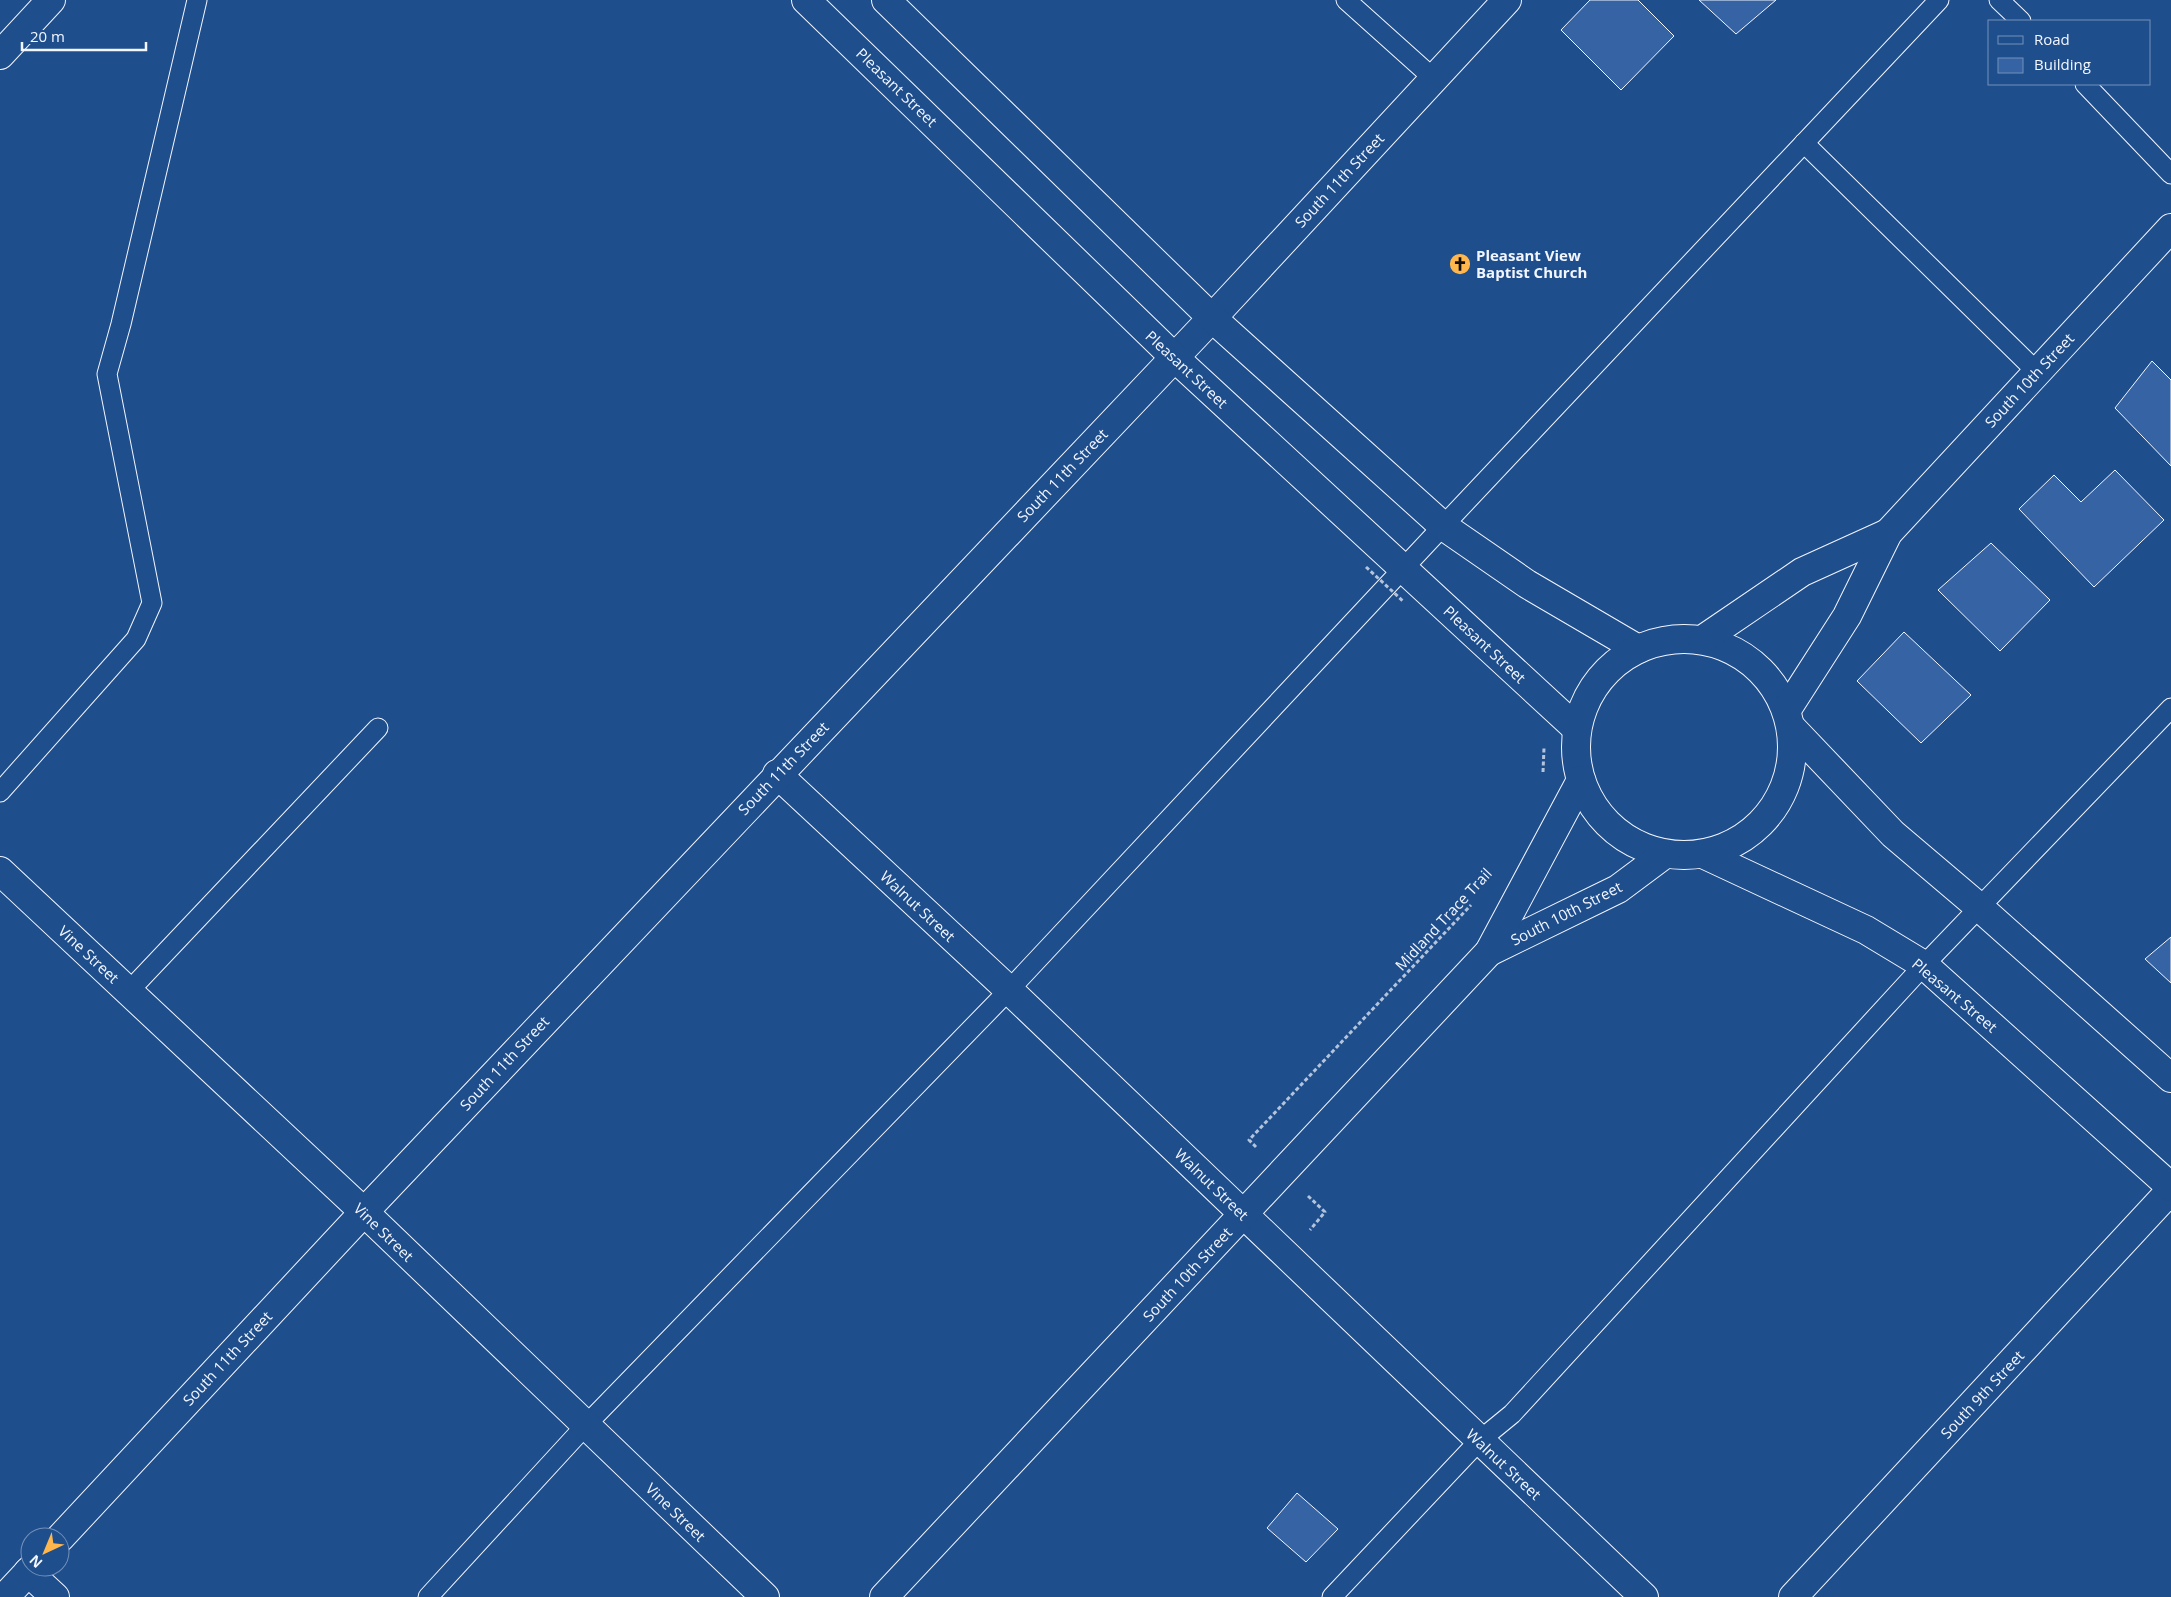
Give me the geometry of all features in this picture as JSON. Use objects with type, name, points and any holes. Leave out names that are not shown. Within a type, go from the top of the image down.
[{"type":"street","points":[[0,55],[51,0]]},
{"type":"street","name":"Pleasant Street","points":[[806,0],[1175,358],[1395,578],[1577,729]]},
{"type":"street","points":[[886,0],[1212,318],[1443,526],[1527,584],[1638,649]]},
{"type":"street","name":"South 11th Street","points":[[70,1527],[777,774],[1175,358],[1507,0]]},
{"type":"street","name":"South 10th Street","points":[[1789,717],[1847,616],[1888,533],[2036,371],[2171,228]]},
{"type":"street","name":"South 10th Street","points":[[1702,640],[1802,572],[1888,533]]},
{"type":"street","points":[[1789,717],[1793,761],[1783,794],[1764,822],[1737,843],[1705,855],[1665,854],[1643,848],[1622,837],[1604,821],[1590,802],[1581,780],[1576,755],[1577,729],[1589,696],[1609,669],[1638,649],[1659,642],[1680,639],[1702,640],[1722,646],[1741,655],[1758,667],[1772,683],[1789,717],[1893,834],[1979,907],[2171,1078]]},
{"type":"street","name":"Walnut Street","points":[[777,774],[1009,990],[1644,1597]]},
{"type":"street","name":"South 10th Street","points":[[884,1597],[1489,952],[1581,780]]},
{"type":"street","name":"South 10th Street","points":[[1489,952],[1618,890],[1665,854]]},
{"type":"street","name":"Pleasant Street","points":[[1705,855],[1866,930],[1924,965],[2171,1189]]},
{"type":"street","name":"Vine Street","points":[[0,871],[364,1212],[765,1597]]},
{"type":"street","name":"South 9th Street","points":[[1794,1597],[2171,1189]]},
{"type":"street","points":[[5,1597],[24,1577]]},
{"type":"street","points":[[37,1577],[55,1597]]},
{"type":"lane","points":[[0,792],[136,639],[152,603],[107,374],[121,324],[197,0]]},
{"type":"lane","points":[[1346,0],[1433,78]]},
{"type":"lane","points":[[428,1597],[586,1425],[1009,990],[1939,0]]},
{"type":"lane","points":[[1999,0],[2020,20]]},
{"type":"lane","points":[[2086,85],[2171,174]]},
{"type":"lane","points":[[1804,143],[2036,371]]},
{"type":"lane","points":[[1332,1597],[1479,1441],[1512,1414],[1924,965],[2171,708]]},
{"type":"lane","points":[[129,992],[378,728]]},
{"type":"path","points":[[1366,567],[1395,578],[1404,602],[1411,609]]},
{"type":"path","points":[[1543,774],[1544,746]]},
{"type":"path","name":"Midland Trace Trail","points":[[1249,1140],[1474,902]]},
{"type":"building","points":[[1590,0],[1638,0],[1674,36],[1621,90],[1561,30]]},
{"type":"building","points":[[1699,0],[1776,0],[1736,34]]},
{"type":"building","points":[[2152,361],[2171,380],[2171,466],[2115,408]]},
{"type":"building","points":[[2115,470],[2164,520],[2094,587],[2019,509],[2054,475],[2081,502]]},
{"type":"building","points":[[1991,543],[2050,600],[2000,651],[1938,590]]},
{"type":"building","points":[[1904,632],[1971,695],[1921,743],[1857,681]]},
{"type":"building","points":[[2171,937],[2171,983],[2145,959]]},
{"type":"building","points":[[1297,1493],[1338,1529],[1306,1562],[1267,1528]]},
{"type":"place","name":"Pleasant View Baptist Church","points":[[1460,264]]}]
